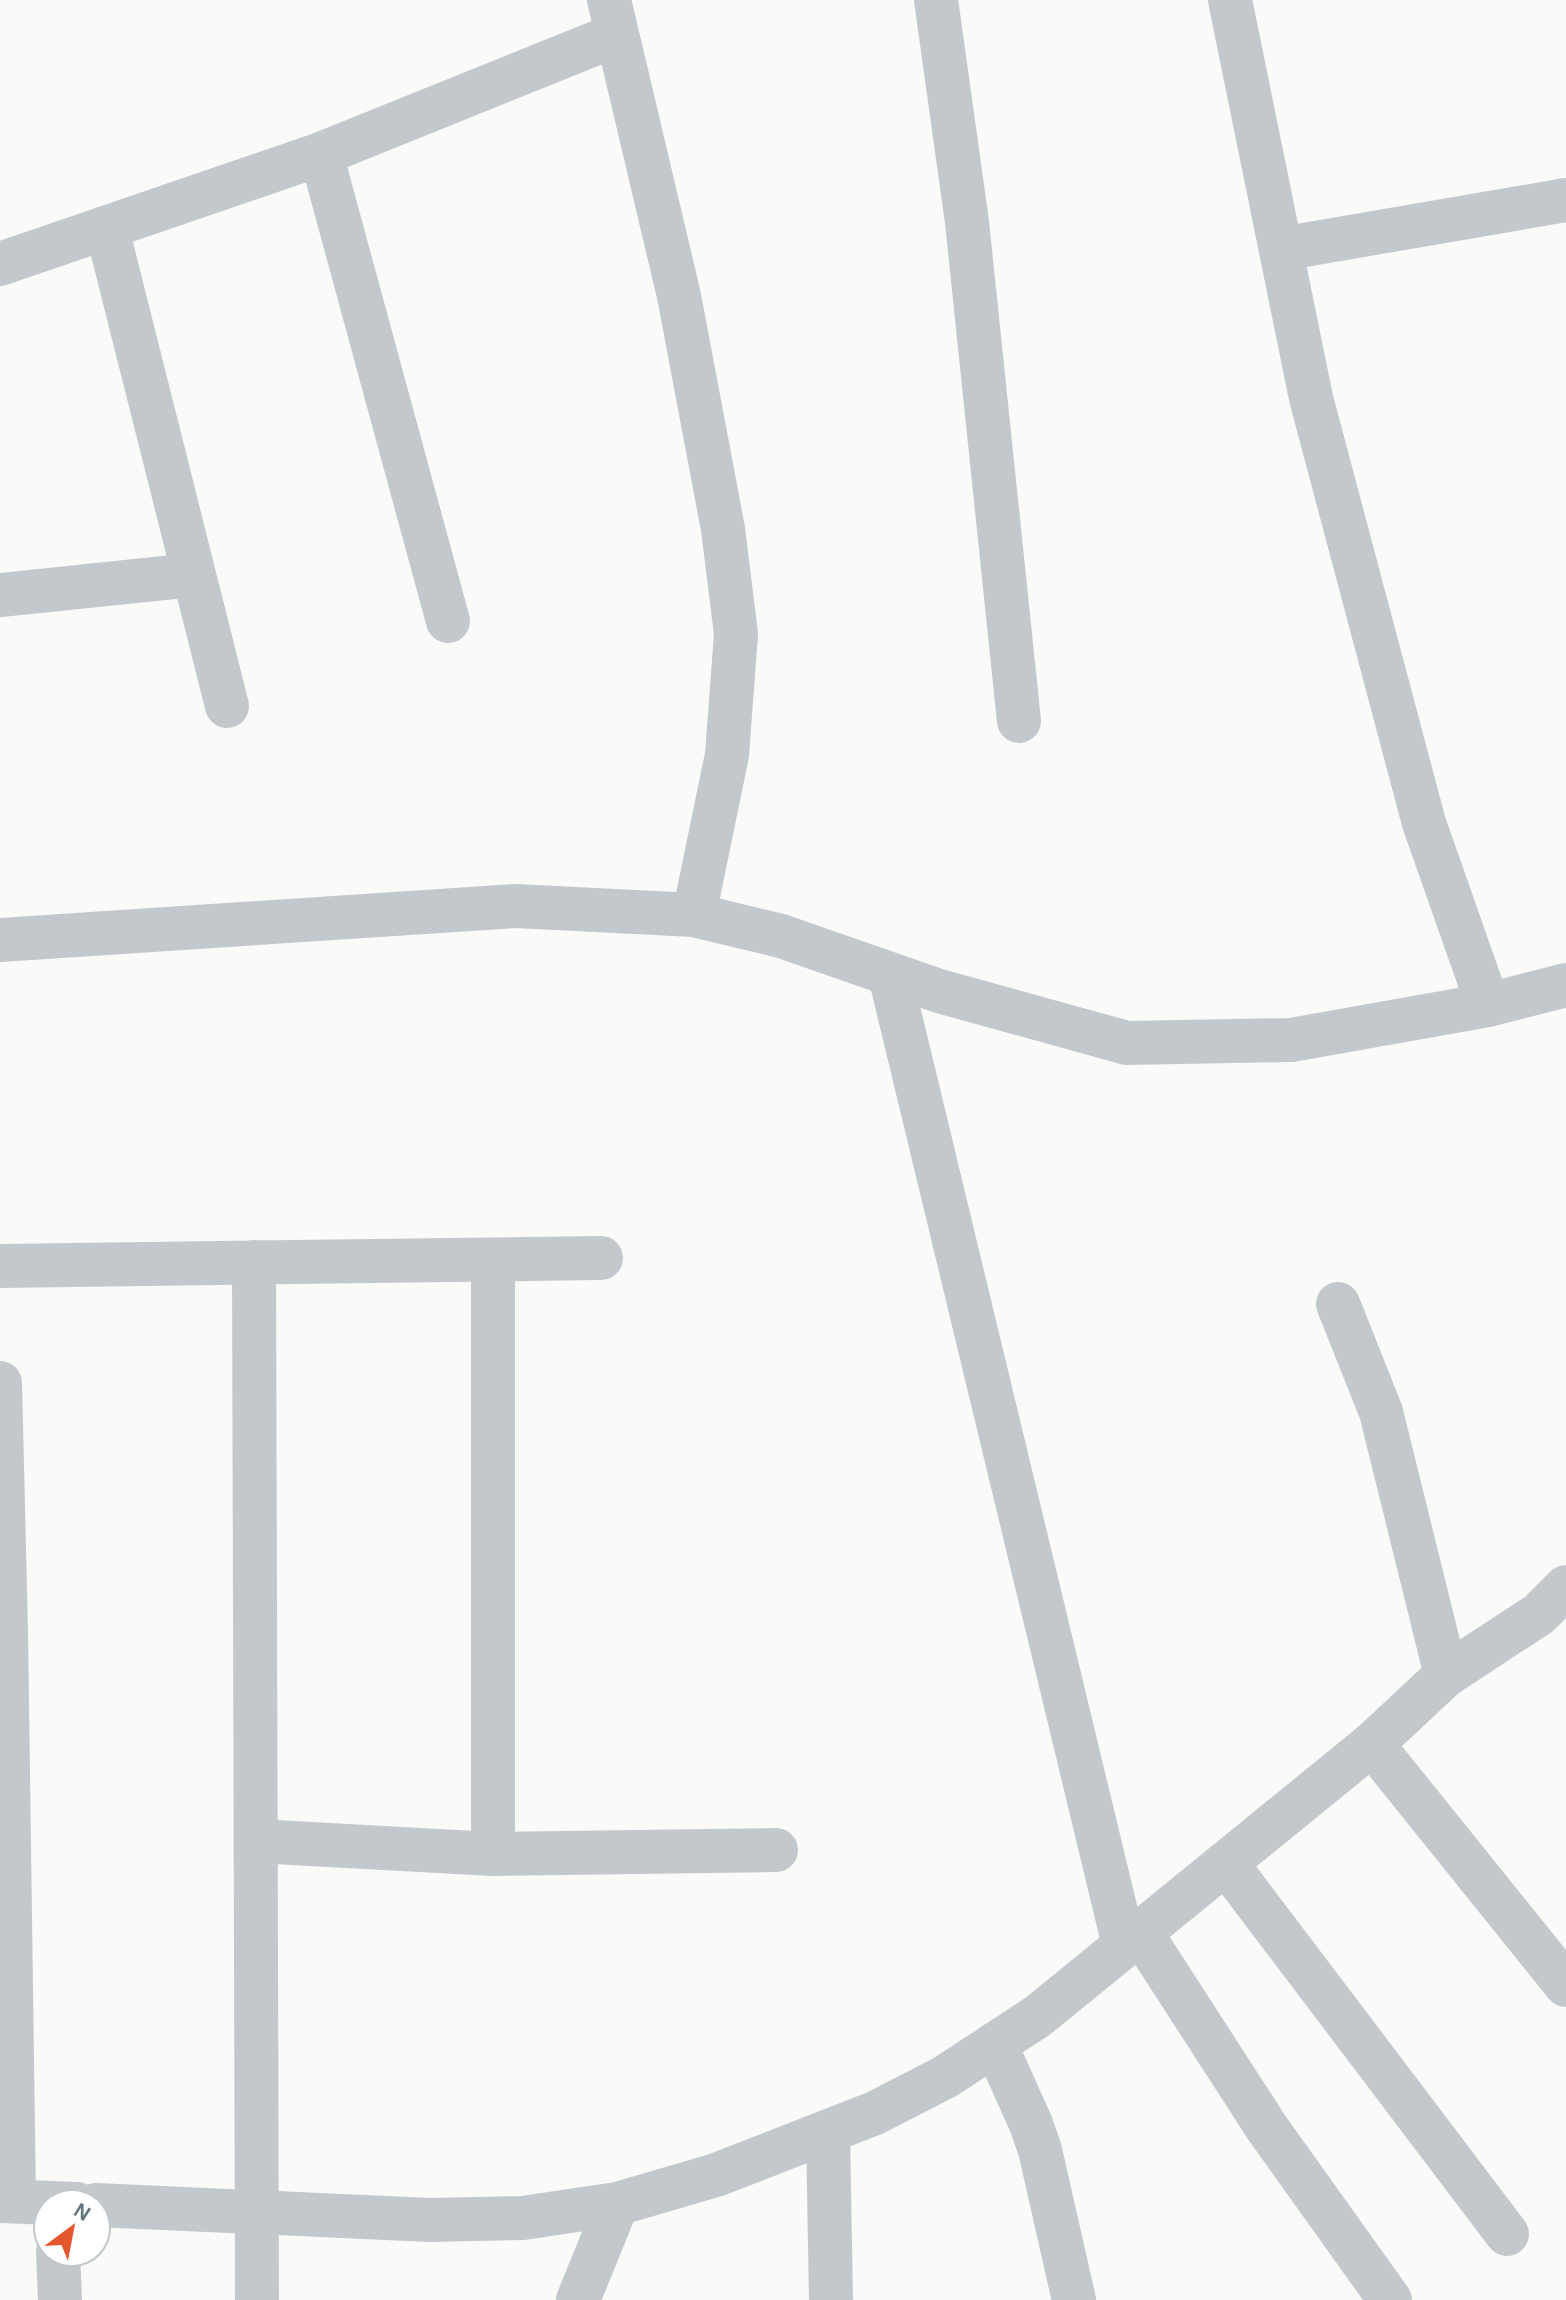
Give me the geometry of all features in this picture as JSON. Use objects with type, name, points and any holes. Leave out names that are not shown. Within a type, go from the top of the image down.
[{"type":"street","points":[[936,0],[967,222],[1019,721]]},
{"type":"street","points":[[1230,0],[1311,398],[1424,823],[1488,1005]]},
{"type":"street","points":[[0,264],[321,154],[612,17],[679,296],[723,529],[736,634],[727,755],[694,915]]},
{"type":"street","points":[[321,154],[448,621]]},
{"type":"street","points":[[1281,249],[1566,200]]},
{"type":"street","points":[[107,229],[227,706]]},
{"type":"street","points":[[0,595],[193,575]]},
{"type":"street","points":[[0,940],[516,906],[694,915],[781,936],[939,991],[1127,1043],[1291,1040],[1488,1005],[1566,985]]},
{"type":"street","points":[[890,975],[1133,1939],[1390,2300]]},
{"type":"street","points":[[0,1266],[601,1258]]},
{"type":"street","points":[[493,1260],[493,1854]]},
{"type":"street","points":[[254,1262],[257,2300]]},
{"type":"street","points":[[1338,1304],[1381,1412],[1446,1675]]},
{"type":"street","points":[[0,1383],[6,1631],[31,2202]]},
{"type":"street","points":[[112,2206],[430,2220],[523,2218],[617,2204],[716,2175],[828,2133],[945,2077],[1038,2016],[1372,1744],[1446,1675],[1539,1614],[1566,1587]]},
{"type":"street","points":[[1372,1744],[1566,1985]]},
{"type":"street","points":[[256,1841],[493,1854],[776,1850]]},
{"type":"street","points":[[1226,1863],[1507,2234]]},
{"type":"street","points":[[995,2044],[1040,2150],[1074,2300]]},
{"type":"street","points":[[828,2133],[831,2300]]},
{"type":"street","points":[[578,2300],[617,2204]]},
{"type":"street","points":[[59,2268],[60,2300]]}]
